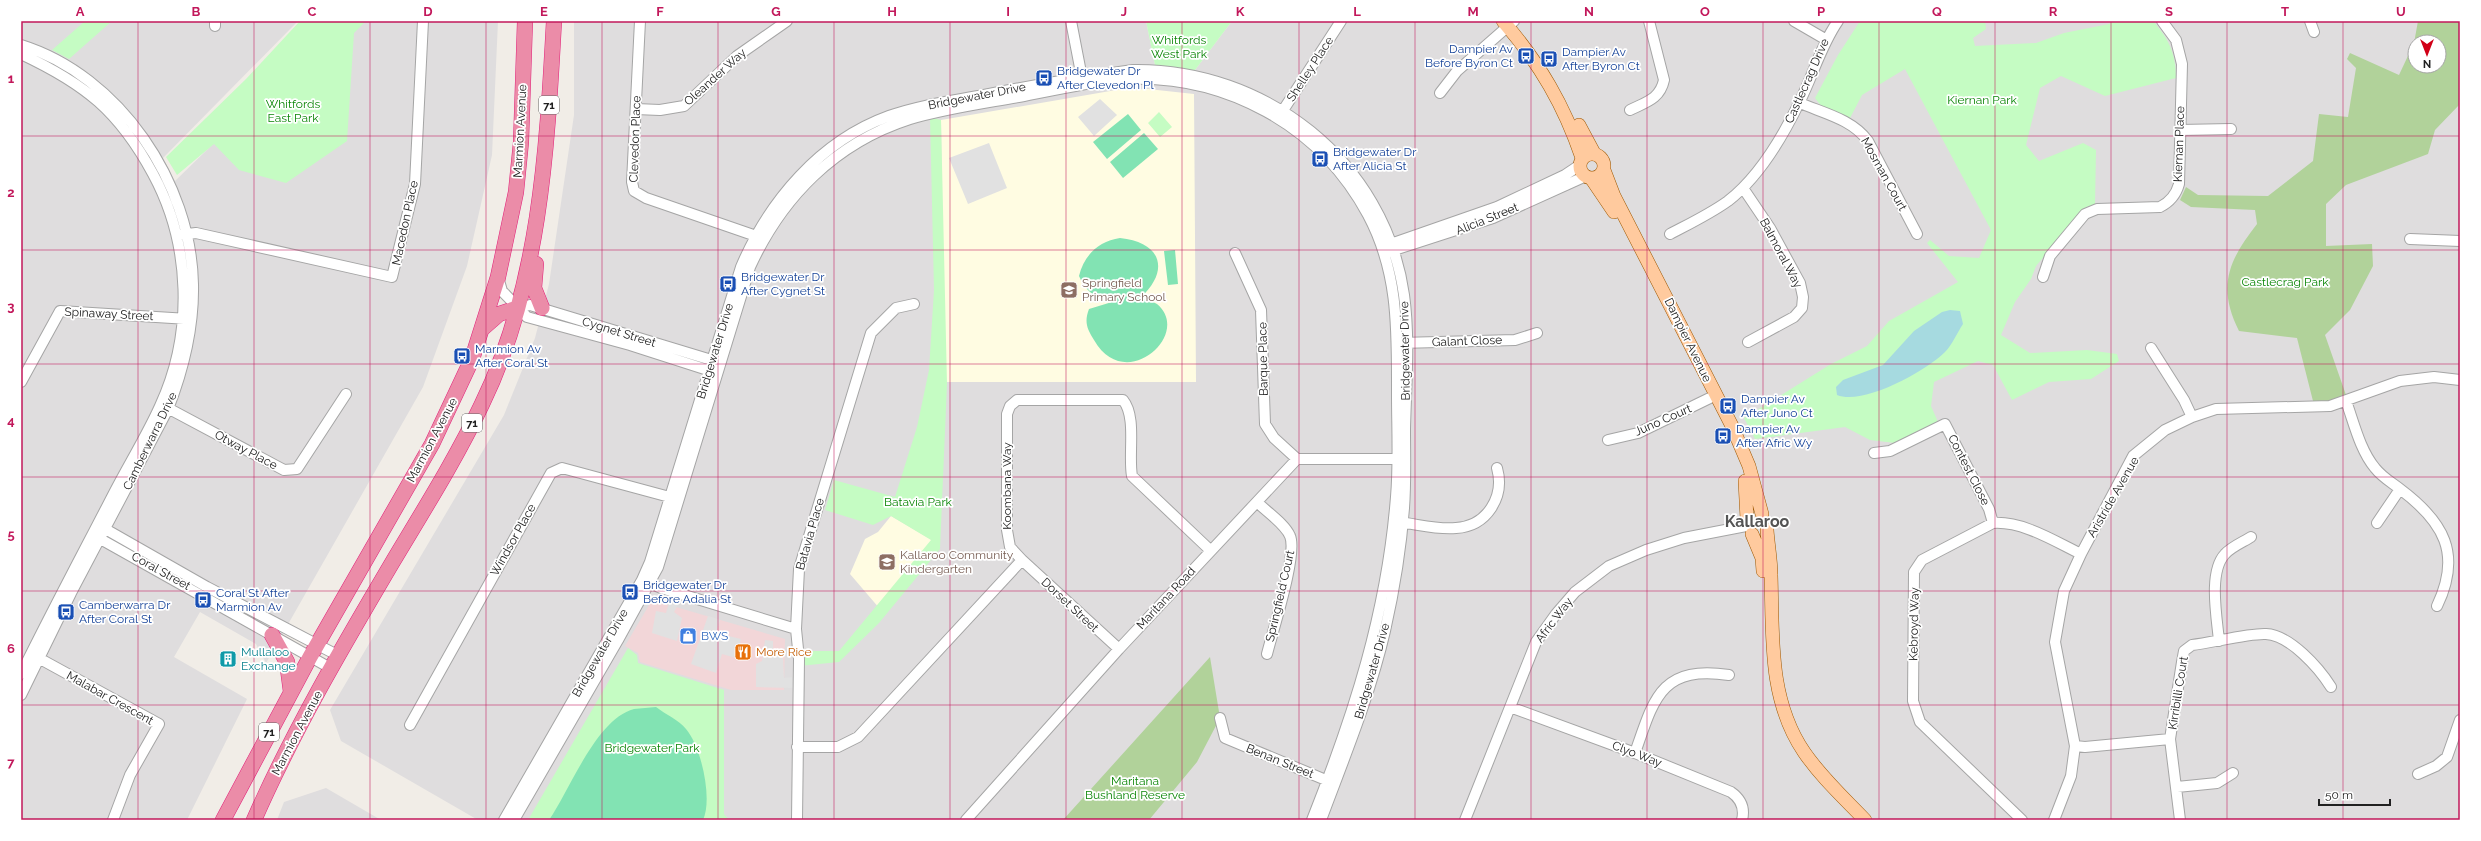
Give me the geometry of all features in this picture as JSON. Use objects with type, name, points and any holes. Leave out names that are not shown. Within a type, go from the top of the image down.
[{"type":"highway","name":"Marmion Avenue","points":[[223,820],[313,651],[432,444],[453,402],[483,328],[510,229],[517,178],[521,142],[525,21]]},
{"type":"highway","name":"Marmion Avenue","points":[[254,820],[289,748],[336,663],[437,488],[483,403],[517,308],[532,244],[542,189],[554,21]]},
{"type":"highway","points":[[542,189],[546,201],[533,280],[542,308]]},
{"type":"highway","points":[[483,328],[499,314],[517,308]]},
{"type":"highway","points":[[272,635],[287,662],[291,692]]},
{"type":"main road","name":"Dampier Avenue","points":[[1510,22],[1557,80],[1585,140],[1587,166],[1610,203],[1712,397],[1732,426],[1748,466],[1762,514]]},
{"type":"main road","name":"Dampier Avenue","points":[[1587,166],[1603,158],[1604,170],[1614,196],[1712,397],[1745,478],[1748,499],[1748,526],[1763,568],[1764,658],[1770,694],[1778,720],[1801,764],[1855,820]]},
{"type":"main road","points":[[1587,166],[1599,176],[1604,170]]},
{"type":"main road","points":[[1766,530],[1760,535],[1748,526],[1755,513],[1762,514],[1768,522],[1766,530],[1771,574],[1772,657],[1782,705],[1803,751],[1826,780],[1865,820]]},
{"type":"street","name":"Macedon Place","points":[[182,235],[196,233],[392,277],[415,184],[422,21]]},
{"type":"street","name":"Clevedon Place","points":[[640,21],[632,182],[637,194],[759,237]]},
{"type":"street","name":"Oleander Way","points":[[636,109],[660,110],[684,106],[737,56],[787,21]]},
{"type":"street","points":[[1071,21],[1082,81]]},
{"type":"street","name":"Shelley Place","points":[[1281,114],[1341,21]]},
{"type":"street","points":[[1630,110],[1655,98],[1659,94],[1663,84],[1649,21]]},
{"type":"street","points":[[1794,21],[1825,39]]},
{"type":"street","name":"Castlecrag Drive","points":[[1670,234],[1727,201],[1743,188],[1772,151],[1800,103],[1825,39],[1838,21]]},
{"type":"street","name":"Kiernan Place","points":[[2043,277],[2050,256],[2085,214],[2097,210],[2160,207],[2173,198],[2179,184],[2182,64],[2176,40],[2162,21]]},
{"type":"street","points":[[2310,21],[2314,32]]},
{"type":"street","points":[[1440,92],[1457,71],[1510,22]]},
{"type":"street","name":"Camberwarra Drive","points":[[21,45],[45,55],[85,78],[114,102],[141,136],[164,175],[176,200],[193,283],[187,319],[186,358],[165,407],[34,656],[21,674]]},
{"type":"street","name":"Camberwarra Drive","points":[[21,54],[64,75],[85,90],[121,124],[158,182],[182,235]]},
{"type":"street","name":"Bridgewater Drive","points":[[514,820],[646,581],[659,539],[676,498],[715,367],[759,237],[801,188],[822,167],[864,138],[914,118],[1133,70],[1189,73],[1243,89],[1316,135],[1352,175],[1376,211],[1388,248],[1401,343],[1401,459],[1398,522],[1378,624],[1321,820]]},
{"type":"street","name":"Mosman Court","points":[[1800,103],[1844,121],[1860,131],[1868,141],[1917,234]]},
{"type":"street","points":[[2180,130],[2231,129]]},
{"type":"street","name":"Alicia Street","points":[[1388,248],[1493,218],[1587,166]]},
{"type":"street","name":"Balmoral Way","points":[[1743,188],[1770,228],[1800,284],[1803,297],[1802,308],[1794,317],[1748,342]]},
{"type":"street","points":[[2410,239],[2460,241]]},
{"type":"street","name":"Barque Place","points":[[1235,252],[1261,310],[1265,424],[1274,438],[1297,459]]},
{"type":"street","name":"Cygnet Street","points":[[498,277],[502,290],[517,308],[527,317],[715,367]]},
{"type":"street","name":"Batavia Place","points":[[797,820],[799,659],[796,629],[801,559],[871,333],[896,308],[914,304]]},
{"type":"street","name":"Cygnet Street","points":[[517,308],[530,305],[542,308],[715,367]]},
{"type":"street","name":"Spinaway Street","points":[[21,382],[60,311],[187,319]]},
{"type":"street","name":"Galant Close","points":[[1401,343],[1515,340],[1537,333]]},
{"type":"street","points":[[2151,348],[2184,400],[2192,417]]},
{"type":"street","name":"Aristride Avenue","points":[[2054,820],[2071,776],[2075,746],[2055,642],[2064,590],[2081,554],[2134,456],[2165,430],[2192,417],[2216,409],[2330,406],[2346,402],[2400,381],[2434,377],[2460,380]]},
{"type":"street","name":"Otway Place","points":[[165,407],[284,470],[297,469],[346,394]]},
{"type":"street","name":"Juno Court","points":[[1608,440],[1638,433],[1712,397]]},
{"type":"street","name":"Koombana Way","points":[[1022,560],[1010,546],[1007,536],[1007,414],[1013,402],[1025,398],[1123,400],[1126,404],[1130,418],[1132,476],[1210,550]]},
{"type":"street","points":[[2346,402],[2363,446],[2374,467],[2389,482],[2400,489],[2435,521],[2446,544],[2449,561],[2447,583],[2437,606]]},
{"type":"street","name":"Contest Close","points":[[1874,453],[1890,451],[1945,424],[1989,509],[1993,523]]},
{"type":"street","points":[[1297,459],[1401,459]]},
{"type":"street","name":"Maritana Road","points":[[966,820],[1210,550],[1258,503],[1297,459]]},
{"type":"street","name":"Windsor Place","points":[[410,725],[551,473],[562,468],[676,498]]},
{"type":"street","points":[[1398,522],[1452,528],[1473,524],[1487,514],[1497,501],[1500,489],[1497,468]]},
{"type":"street","points":[[2377,523],[2400,489]]},
{"type":"street","name":"Springfield Court","points":[[1258,503],[1286,530],[1292,544],[1283,591],[1267,654]]},
{"type":"street","points":[[1993,523],[2005,522],[2019,526],[2081,554]]},
{"type":"street","name":"Kebroyd Way","points":[[1993,523],[1922,560],[1914,572],[1913,701],[1920,722],[2022,820]]},
{"type":"street","name":"Afric Way","points":[[1465,820],[1539,638],[1575,592],[1609,566],[1658,546],[1748,526]]},
{"type":"street","name":"Coral Street","points":[[99,532],[336,663]]},
{"type":"street","name":"Coral Street","points":[[99,532],[272,635],[313,651],[336,663]]},
{"type":"street","points":[[2219,642],[2215,582],[2219,564],[2225,553],[2251,537]]},
{"type":"street","points":[[797,747],[838,747],[858,737],[1022,560]]},
{"type":"street","name":"Dorset Street","points":[[1022,560],[1119,650]]},
{"type":"street","points":[[646,581],[796,629]]},
{"type":"street","name":"Bridgewater Drive","points":[[504,820],[646,581]]},
{"type":"street","name":"Kirribilli Court","points":[[2075,746],[2085,747],[2170,739],[2184,651],[2192,645],[2265,634],[2282,638],[2320,670],[2331,687]]},
{"type":"street","name":"Camberwarra Drive","points":[[21,695],[34,656]]},
{"type":"street","name":"Malabar Crescent","points":[[34,656],[159,724],[130,775],[113,820]]},
{"type":"street","points":[[1635,753],[1652,705],[1667,686],[1677,679],[1695,673],[1710,672],[1729,675]]},
{"type":"street","name":"Clyo Way","points":[[1510,707],[1635,753],[1731,792],[1737,796],[1743,808],[1742,820]]},
{"type":"street","name":"Benan Street","points":[[1220,718],[1225,738],[1331,782]]},
{"type":"street","points":[[2418,774],[2436,766],[2447,757],[2460,720]]},
{"type":"street","points":[[2170,739],[2180,820]]},
{"type":"street","points":[[2176,787],[2216,783],[2232,773]]},
{"type":"street","name":"Bridgewater Drive","points":[[1312,820],[1331,782]]},
{"type":"shaded area","points":[[21,21],[298,21],[163,158],[175,181],[214,143],[363,21],[498,21],[492,155],[467,266],[423,387],[266,663],[256,644],[200,612],[174,657],[247,699],[187,820],[21,820]]},
{"type":"shaded area","points":[[574,21],[1146,21],[1156,70],[1192,74],[1232,21],[2460,21],[2460,820],[478,820],[341,741],[330,710],[504,415],[535,338],[549,284],[574,115]]},
{"type":"shaded area","name":"Springfield Primary School","points":[[1148,89],[1194,94],[1196,382],[944,382],[941,120],[1116,90]]},
{"type":"shaded area","points":[[1100,99],[1117,115],[1094,136],[1078,117]]},
{"type":"shaded area","points":[[989,143],[1007,188],[968,204],[949,158]]},
{"type":"shaded area","name":"Kallaroo Community Kindergarten","points":[[891,516],[932,540],[880,609],[850,574],[865,539],[878,532]]},
{"type":"shaded area","points":[[670,599],[680,601],[674,612],[682,618],[677,641],[652,633],[656,611],[666,613]]},
{"type":"shaded area","points":[[652,600],[785,639],[784,690],[731,690],[640,662],[638,653],[625,646]]},
{"type":"shaded area","points":[[708,616],[720,620],[716,633],[741,639],[736,658],[722,654],[716,673],[691,664]]},
{"type":"shaded area","points":[[765,640],[773,641],[773,649],[779,649],[780,658],[783,658],[784,678],[792,677],[793,688],[756,687],[756,664],[762,661]]},
{"type":"shaded area","points":[[326,788],[381,820],[277,820],[284,802]]},
{"type":"green space","points":[[85,21],[112,21],[69,59],[52,50]]},
{"type":"green space","name":"Whitfords East Park","points":[[300,21],[366,21],[354,33],[347,141],[286,183],[239,170],[214,144],[177,175],[166,157],[246,79]]},
{"type":"green space","name":"Whitfords West Park","points":[[1146,21],[1232,21],[1192,74],[1156,70]]},
{"type":"green space","name":"Kiernan Park","points":[[1860,21],[1985,21],[1986,29],[1973,38],[1975,46],[2036,43],[2064,33],[2109,24],[2112,21],[2153,21],[2159,28],[2173,54],[2176,78],[2105,96],[2061,76],[2040,88],[2026,145],[2039,161],[2083,143],[2096,150],[2095,205],[2086,207],[2036,266],[2031,279],[2015,302],[2001,335],[2030,353],[2087,350],[2117,354],[2119,361],[2091,379],[2049,382],[2012,400],[1993,365],[1978,361],[1934,382],[1931,406],[1938,422],[1895,443],[1870,440],[1845,427],[1755,439],[1744,418],[1831,364],[1867,346],[1889,321],[1958,282],[1927,243],[1930,240],[1949,256],[1979,258],[1991,230],[1905,69],[1862,95],[1849,120],[1822,107],[1815,98],[1838,55]]},
{"type":"green space","name":"Castlecrag Park","points":[[2418,21],[2460,21],[2460,104],[2435,130],[2428,154],[2346,185],[2326,204],[2326,246],[2372,244],[2373,266],[2350,310],[2325,335],[2346,395],[2329,401],[2313,401],[2297,338],[2239,331],[2232,315],[2228,301],[2227,288],[2229,275],[2239,250],[2257,224],[2255,210],[2191,207],[2180,200],[2186,187],[2198,195],[2268,196],[2313,161],[2319,114],[2348,117],[2356,68],[2347,59],[2350,53],[2399,75],[2407,58],[2407,74],[2447,74],[2447,34],[2416,34]]},
{"type":"green space","points":[[1159,112],[1172,127],[1160,137],[1148,123]]},
{"type":"green space","points":[[1128,114],[1141,130],[1107,159],[1093,142]]},
{"type":"green space","name":"Batavia Park","points":[[930,117],[941,120],[947,384],[940,549],[879,623],[839,662],[799,666],[798,651],[839,651],[931,540],[891,516],[873,525],[825,510],[834,480],[895,497],[917,427],[929,370],[934,290]]},
{"type":"green space","points":[[1144,133],[1158,149],[1123,178],[1110,162]]},
{"type":"green space","points":[[1120,238],[1145,245],[1153,251],[1157,259],[1158,268],[1156,277],[1150,288],[1140,298],[1157,304],[1166,316],[1167,330],[1161,343],[1151,354],[1137,361],[1122,362],[1107,355],[1094,340],[1087,325],[1089,309],[1112,302],[1101,299],[1092,294],[1084,286],[1079,276],[1081,268],[1094,250],[1105,242]]},
{"type":"green space","points":[[1175,250],[1178,284],[1168,285],[1164,251]]},
{"type":"green space","name":"Bridgewater Park","points":[[628,648],[637,655],[638,663],[724,690],[724,814],[729,820],[528,820]]},
{"type":"green space","name":"Maritana Bushland Reserve","points":[[1210,657],[1220,718],[1197,762],[1149,820],[1063,820]]},
{"type":"green space","points":[[656,707],[676,720],[686,729],[696,747],[701,760],[706,786],[706,811],[703,820],[549,820],[585,757],[608,726],[620,715],[634,709]]},
{"type":"water","points":[[1950,310],[1960,311],[1963,324],[1948,349],[1936,360],[1909,377],[1878,391],[1862,396],[1848,397],[1837,395],[1836,387],[1843,380],[1883,365],[1914,331],[1942,312]]},
{"type":"place","name":"Dampier Av Before Byron Ct","points":[[1526,56]]},
{"type":"place","name":"Dampier Av After Byron Ct","points":[[1549,59]]},
{"type":"place","name":"Bridgewater Dr After Clevedon Pl","points":[[1044,78]]},
{"type":"place","name":"Bridgewater Dr After Alicia St","points":[[1320,159]]},
{"type":"place","name":"Bridgewater Dr After Cygnet St","points":[[728,284]]},
{"type":"place","name":"Springfield Primary School","points":[[1069,290]]},
{"type":"place","name":"Marmion Av After Coral St","points":[[462,356]]},
{"type":"place","name":"Dampier Av After Juno Ct","points":[[1728,406]]},
{"type":"place","name":"Dampier Av After Afric Wy","points":[[1723,436]]},
{"type":"place","name":"Kallaroo Community Kindergarten","points":[[887,562]]},
{"type":"place","name":"Bridgewater Dr Before Adalia St","points":[[630,592]]},
{"type":"place","name":"Coral St After Marmion Av","points":[[203,600]]},
{"type":"place","name":"Camberwarra Dr After Coral St","points":[[66,612]]},
{"type":"place","name":"BWS","points":[[688,636]]},
{"type":"place","name":"More Rice","points":[[743,652]]},
{"type":"place","name":"Mullaloo Exchange","points":[[228,659]]},
{"type":"district","name":"Kallaroo","points":[[1757,521]]}]
